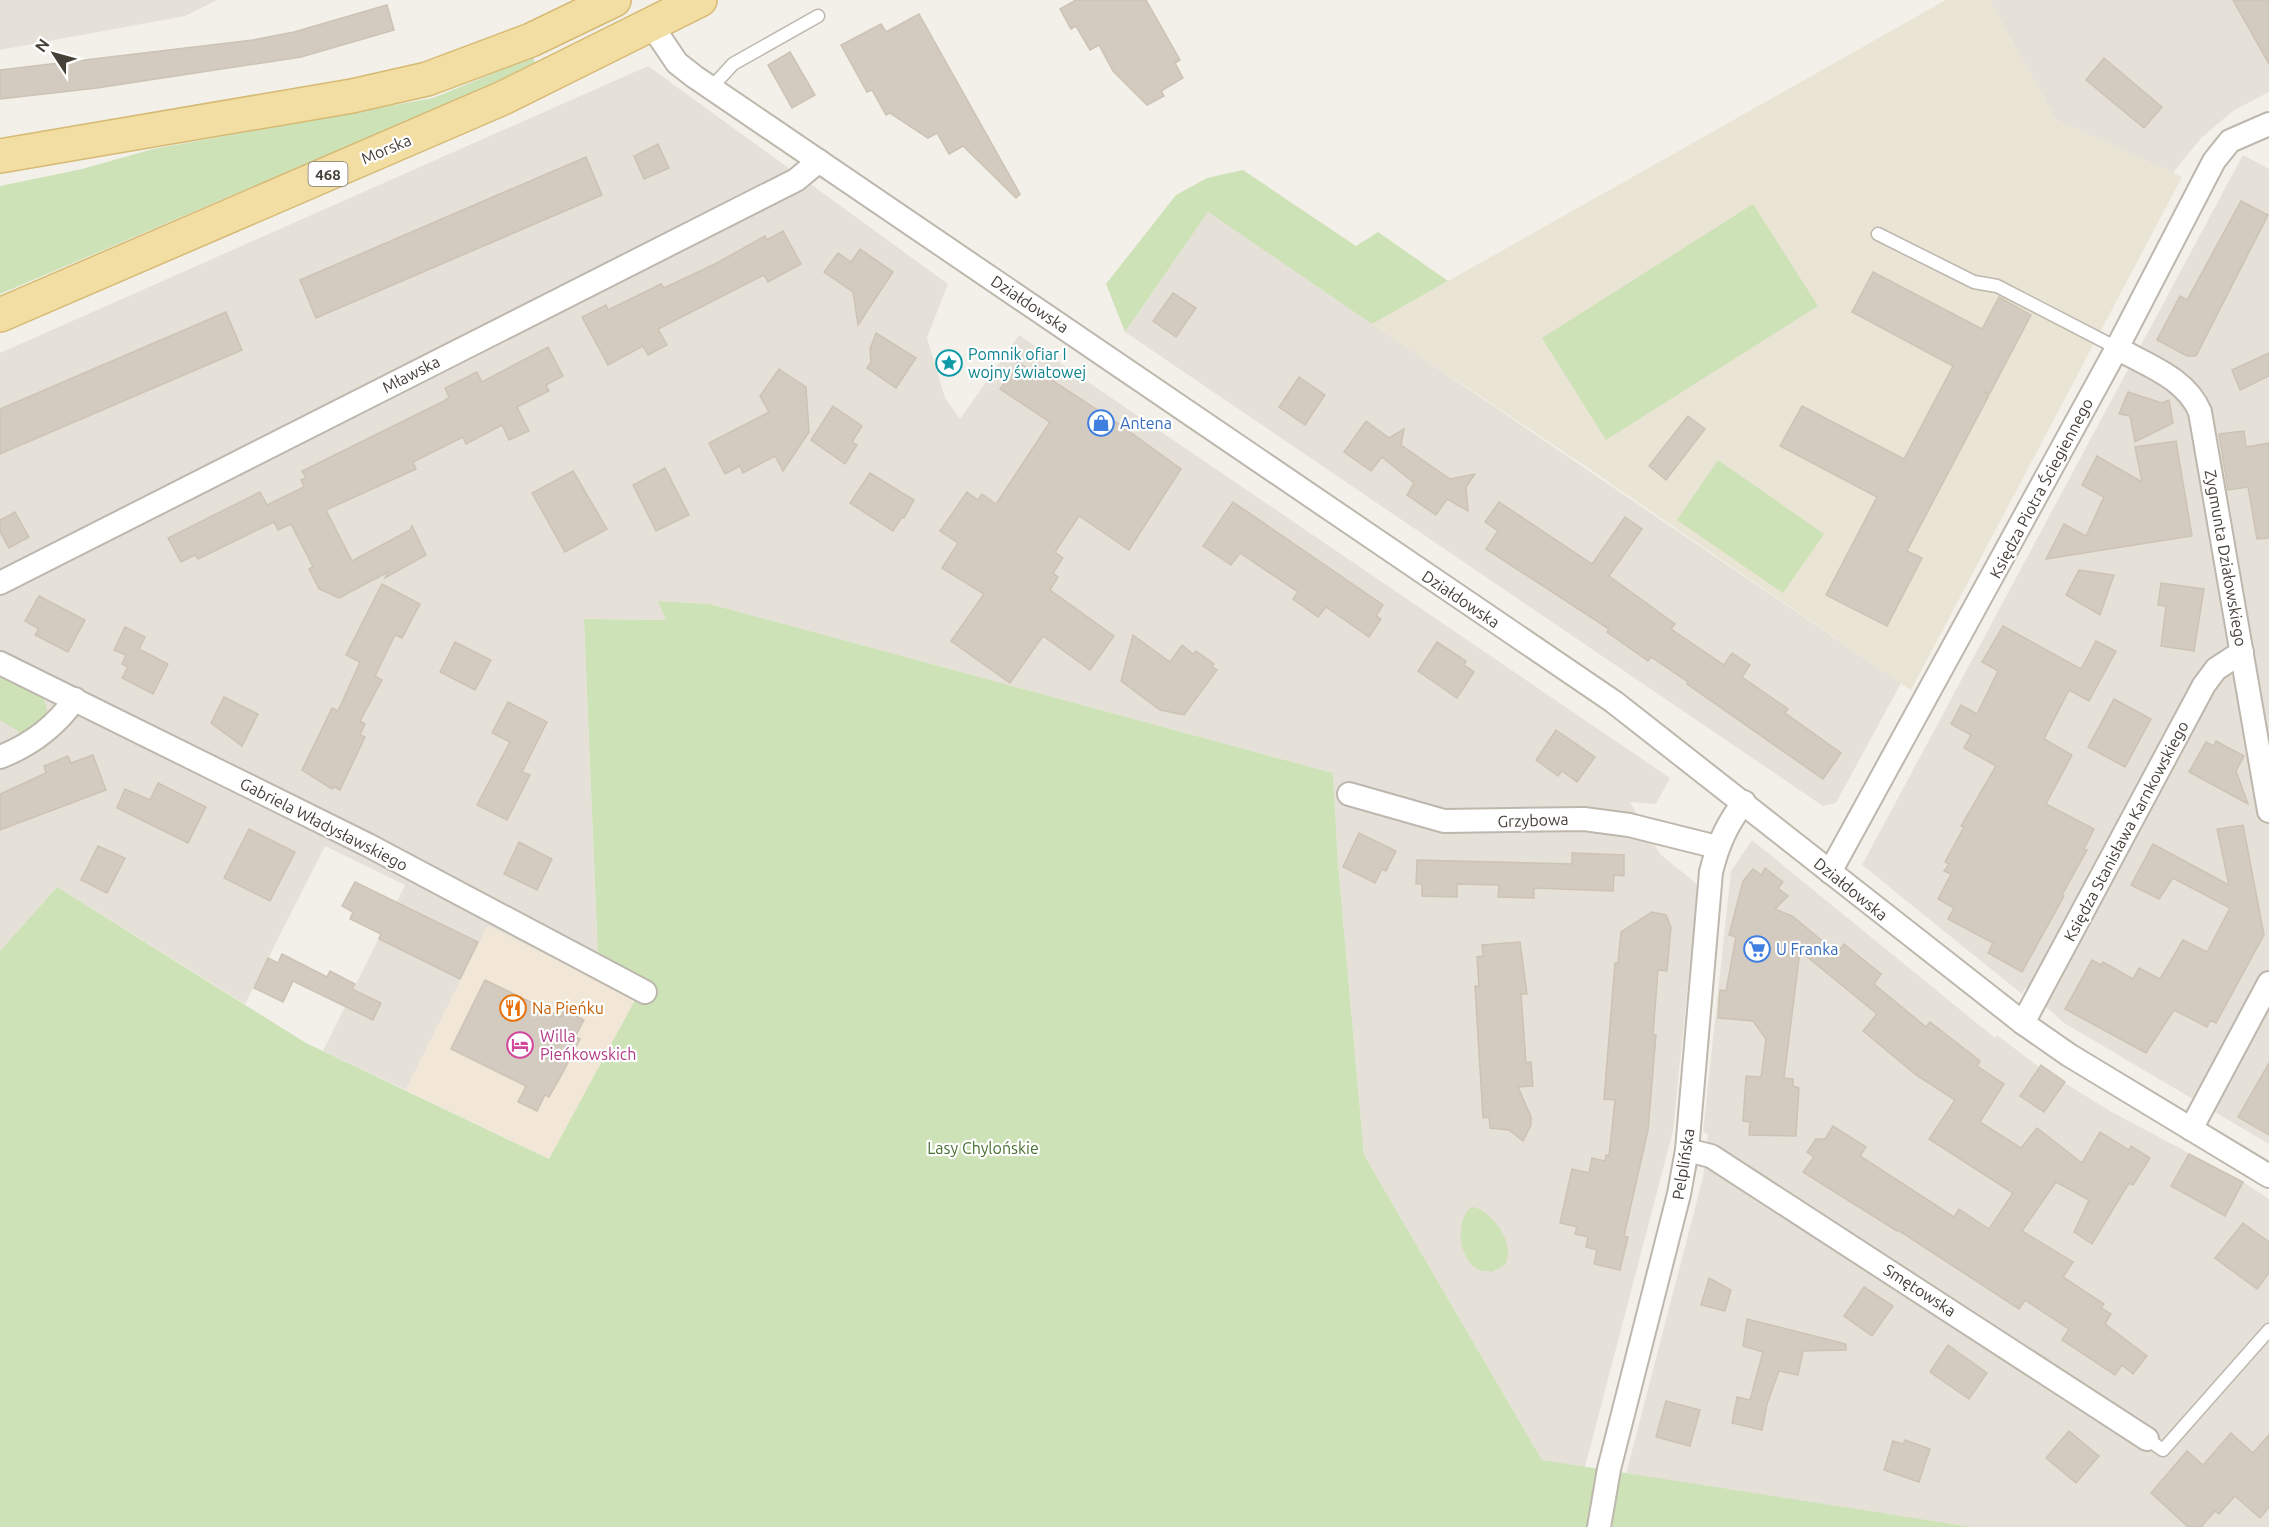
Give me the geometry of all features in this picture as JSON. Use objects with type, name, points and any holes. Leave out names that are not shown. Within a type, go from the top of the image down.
[{"type":"main road","points":[[0,156],[352,96],[427,79],[531,40],[614,0]]},
{"type":"main road","name":"Morska","points":[[0,315],[503,98],[652,26],[700,0]]},
{"type":"street","name":"Działdowska","points":[[652,26],[677,63],[711,88],[1614,702],[2023,1023],[2069,1055],[2269,1176]]},
{"type":"street","name":"Księdza Piotra Ściegiennego","points":[[1830,872],[2117,348],[2214,161],[2230,141],[2269,124]]},
{"type":"street","name":"Mławska","points":[[0,583],[796,180],[819,161]]},
{"type":"street","name":"Zygmunta Działowskiego","points":[[2117,348],[2184,387],[2194,396],[2200,412],[2269,811]]},
{"type":"street","name":"Księdza Stanisława Karnkowskiego","points":[[2023,1023],[2204,685],[2216,669],[2242,652]]},
{"type":"street","name":"Gabriela Władysławskiego","points":[[0,663],[368,845],[645,992]]},
{"type":"street","points":[[2,752],[42,735],[63,717],[75,699]]},
{"type":"street","name":"Grzybowa","points":[[1349,794],[1444,821],[1584,819],[1629,825],[1717,847]]},
{"type":"street","name":"Pelplińska","points":[[1599,1527],[1609,1469],[1677,1205],[1687,1150],[1711,872],[1717,847],[1728,823],[1744,802]]},
{"type":"street","points":[[2191,1129],[2269,983]]},
{"type":"street","name":"Smętowska","points":[[1687,1150],[1711,1156],[2147,1439]]},
{"type":"lane","points":[[711,88],[733,64],[818,16]]},
{"type":"lane","points":[[1878,234],[1974,282],[1997,286],[2117,348]]},
{"type":"lane","points":[[2147,1439],[2163,1450],[2269,1330]]},
{"type":"shaded area","points":[[0,0],[217,0],[185,16],[0,50]]},
{"type":"shaded area","points":[[1946,0],[1989,0],[2056,120],[2182,177],[1911,690],[1594,472],[1372,324]]},
{"type":"shaded area","points":[[1989,0],[2269,0],[2269,92],[2233,111],[2201,138],[2173,173],[2056,120]]},
{"type":"shaded area","points":[[648,66],[948,284],[927,338],[945,398],[960,419],[1019,335],[1670,778],[1656,804],[1630,802],[1660,854],[1698,885],[1673,1131],[1585,1467],[1542,1460],[1364,1155],[1338,864],[1333,773],[710,604],[659,601],[666,620],[584,619],[599,981],[488,926],[406,1090],[323,1051],[405,885],[325,846],[245,1004],[57,887],[0,951],[0,353]]},
{"type":"shaded area","points":[[2243,155],[2269,169],[2269,1144],[2064,1023],[2025,988],[2022,994],[1862,865]]},
{"type":"shaded area","points":[[1208,212],[1901,683],[1836,803],[1823,806],[1125,332]]},
{"type":"shaded area","points":[[1752,840],[1995,1038],[1997,1035],[2039,1067],[2110,1111],[2243,1182],[2269,1199],[2269,1527],[1972,1527],[1626,1474],[1703,1177],[1708,1134],[1703,1132],[1731,871]]},
{"type":"shaded area","name":"Willa Pieńkowskich","points":[[488,926],[635,1000],[549,1159],[406,1090]]},
{"type":"green space","points":[[533,57],[536,66],[0,294],[0,186],[82,169],[153,149],[433,98]]},
{"type":"green space","points":[[1243,170],[1356,246],[1378,232],[1448,281],[1372,324],[1208,212],[1125,332],[1106,284],[1176,195],[1207,178]]},
{"type":"green space","points":[[1753,204],[1818,306],[1606,440],[1542,338]]},
{"type":"green space","points":[[1718,460],[1824,534],[1783,593],[1677,520]]},
{"type":"green space","name":"Lasy Chylońskie","points":[[658,601],[710,604],[1333,773],[1338,864],[1364,1155],[1542,1460],[1972,1527],[0,1527],[0,951],[57,887],[306,1043],[549,1159],[635,1000],[599,981],[584,619],[666,620]]},
{"type":"green space","points":[[0,673],[24,684],[44,700],[47,716],[32,730],[21,733],[0,720]]},
{"type":"green space","points":[[1471,1207],[1483,1211],[1495,1222],[1507,1243],[1506,1264],[1492,1272],[1477,1269],[1466,1256],[1463,1248],[1461,1230],[1466,1213]]},
{"type":"building","points":[[1076,0],[1146,0],[1180,60],[1175,63],[1183,78],[1161,91],[1164,96],[1147,105],[1113,71],[1099,45],[1090,50],[1076,26],[1071,29],[1060,9]]},
{"type":"building","points":[[2233,0],[2269,0],[2269,64]]},
{"type":"building","points":[[387,5],[394,30],[301,57],[97,88],[0,99],[0,70],[253,40],[294,32]]},
{"type":"building","points":[[919,14],[1020,194],[1016,198],[963,146],[949,154],[937,133],[928,138],[890,113],[886,115],[872,90],[867,92],[841,45],[881,24],[886,32]]},
{"type":"building","points":[[790,52],[815,95],[792,108],[768,65]]},
{"type":"building","points":[[2104,58],[2162,107],[2144,128],[2086,80]]},
{"type":"building","points":[[658,144],[669,168],[644,179],[634,156]]},
{"type":"building","points":[[586,157],[602,195],[316,318],[300,280]]},
{"type":"building","points":[[2241,201],[2268,215],[2196,356],[2187,356],[2157,340],[2180,296],[2187,300]]},
{"type":"building","points":[[783,231],[801,264],[768,282],[764,275],[658,329],[667,345],[648,355],[643,346],[608,365],[582,317],[606,305],[608,310],[661,284],[664,288],[715,264],[765,236],[767,240]]},
{"type":"building","points":[[860,249],[893,272],[858,325],[853,292],[824,272],[838,253],[851,262]]},
{"type":"building","points":[[1873,272],[1982,329],[1999,297],[2031,315],[1990,393],[1984,392],[1989,395],[1907,551],[1922,558],[1887,626],[1826,595],[1877,497],[1780,446],[1802,406],[1904,459],[1953,366],[1852,312]]},
{"type":"building","points":[[1173,293],[1196,308],[1176,337],[1153,321]]},
{"type":"building","points":[[226,312],[242,350],[0,454],[0,409]]},
{"type":"building","points":[[876,333],[916,358],[896,388],[867,368],[871,362],[870,349]]},
{"type":"building","points":[[548,347],[563,376],[546,385],[549,391],[517,407],[529,431],[509,440],[502,425],[466,444],[463,437],[413,462],[416,469],[326,510],[352,561],[410,530],[412,526],[426,555],[385,578],[388,572],[339,598],[319,589],[309,569],[313,567],[291,524],[278,530],[274,522],[198,559],[195,555],[181,562],[168,538],[260,492],[267,505],[304,487],[301,480],[306,478],[302,471],[444,401],[449,397],[445,388],[477,372],[482,382]]},
{"type":"building","points":[[2269,353],[2269,376],[2240,390],[2232,370]]},
{"type":"building","points":[[1018,362],[1030,370],[1032,367],[1119,424],[1181,469],[1129,550],[1079,516],[1055,552],[1063,558],[1053,573],[1058,577],[1050,590],[1114,636],[1090,670],[1043,636],[1010,683],[951,641],[984,594],[942,568],[958,543],[940,531],[967,492],[978,500],[982,494],[996,504],[1050,422],[1000,389]]},
{"type":"building","points":[[779,369],[806,387],[809,432],[783,471],[775,456],[743,473],[740,466],[725,474],[709,443],[769,412],[760,396]]},
{"type":"building","points":[[1299,377],[1325,395],[1305,425],[1279,407]]},
{"type":"building","points":[[2128,392],[2162,403],[2169,400],[2173,423],[2135,442],[2130,416],[2119,414]]},
{"type":"building","points":[[833,406],[862,426],[852,442],[857,445],[845,464],[811,440]]},
{"type":"building","points":[[1688,416],[1705,429],[1666,480],[1649,466]]},
{"type":"building","points":[[1366,421],[1389,438],[1404,429],[1401,445],[1450,479],[1475,474],[1466,487],[1468,511],[1447,499],[1436,515],[1407,495],[1414,483],[1382,457],[1371,471],[1344,452]]},
{"type":"building","points":[[2244,431],[2246,447],[2269,443],[2269,538],[2257,539],[2248,487],[2228,490],[2219,434]]},
{"type":"building","points":[[2176,441],[2192,536],[2046,559],[2064,524],[2086,536],[2104,497],[2082,485],[2097,456],[2142,482],[2135,447]]},
{"type":"building","points":[[665,468],[689,515],[656,531],[633,485]]},
{"type":"building","points":[[573,471],[607,529],[565,552],[532,493]]},
{"type":"building","points":[[870,473],[914,500],[904,518],[902,517],[893,531],[850,503]]},
{"type":"building","points":[[1233,502],[1383,605],[1376,616],[1381,619],[1369,637],[1326,607],[1318,617],[1293,599],[1298,592],[1240,553],[1231,565],[1203,546]]},
{"type":"building","points":[[1499,502],[1592,564],[1625,517],[1642,529],[1609,576],[1675,624],[1671,629],[1724,665],[1732,653],[1750,665],[1742,677],[1788,709],[1785,713],[1841,753],[1823,779],[1687,684],[1688,682],[1651,657],[1648,661],[1607,632],[1609,629],[1486,549],[1498,531],[1485,522]]},
{"type":"building","points":[[15,512],[29,537],[9,548],[0,532],[0,520]]},
{"type":"building","points":[[2079,570],[2114,575],[2100,615],[2066,595]]},
{"type":"building","points":[[2161,583],[2204,589],[2194,651],[2161,646],[2166,606],[2158,605]]},
{"type":"building","points":[[382,584],[420,604],[402,638],[395,635],[375,676],[382,680],[360,721],[365,724],[360,735],[365,737],[340,790],[334,787],[332,789],[302,770],[332,708],[338,711],[360,662],[346,655]]},
{"type":"building","points":[[39,596],[85,620],[68,652],[35,635],[39,629],[25,621]]},
{"type":"building","points":[[2003,626],[2081,669],[2096,641],[2116,651],[2089,701],[2069,690],[2044,739],[2072,755],[2046,804],[2094,829],[2084,849],[2087,850],[2062,895],[2064,896],[2022,972],[1988,953],[1993,943],[1948,919],[1954,908],[1938,899],[1951,874],[1944,871],[1949,864],[1945,862],[1964,827],[1961,826],[1996,766],[1964,748],[1971,735],[1951,724],[1961,705],[1977,714],[1998,671],[1982,662]]},
{"type":"building","points":[[125,627],[145,637],[139,649],[168,664],[153,694],[122,678],[128,667],[122,664],[126,655],[114,650]]},
{"type":"building","points":[[1133,635],[1170,662],[1182,645],[1193,654],[1196,651],[1214,664],[1212,667],[1217,670],[1184,715],[1160,710],[1121,681]]},
{"type":"building","points":[[455,642],[491,660],[475,690],[440,672]]},
{"type":"building","points":[[1437,642],[1466,661],[1464,665],[1474,672],[1457,698],[1418,671]]},
{"type":"building","points":[[224,697],[258,714],[242,746],[211,723]]},
{"type":"building","points":[[2114,699],[2151,719],[2125,767],[2088,747]]},
{"type":"building","points":[[508,702],[547,722],[522,772],[530,775],[507,820],[477,805],[510,742],[492,733]]},
{"type":"building","points":[[1556,730],[1595,757],[1577,782],[1562,771],[1558,776],[1536,760]]},
{"type":"building","points":[[2216,741],[2244,756],[2236,771],[2248,804],[2189,772],[2206,742],[2214,746]]},
{"type":"building","points":[[93,755],[106,790],[0,830],[0,794],[46,773],[44,766],[68,756],[71,763]]},
{"type":"building","points":[[158,783],[206,807],[188,843],[117,808],[125,789],[150,800]]},
{"type":"building","points":[[2243,825],[2264,935],[2216,1023],[2210,1020],[2207,1027],[2174,1010],[2146,1053],[2065,1009],[2092,960],[2101,965],[2103,962],[2133,979],[2139,968],[2160,979],[2183,940],[2207,952],[2230,908],[2173,878],[2159,899],[2131,885],[2153,844],[2229,885],[2217,829]]},
{"type":"building","points":[[249,829],[295,852],[270,901],[224,878]]},
{"type":"building","points":[[1359,833],[1396,851],[1386,871],[1382,869],[1375,883],[1343,867]]},
{"type":"building","points":[[519,842],[552,859],[537,890],[504,874]]},
{"type":"building","points":[[98,846],[125,858],[107,893],[81,880]]},
{"type":"building","points":[[1572,853],[1624,855],[1624,876],[1614,875],[1613,891],[1534,888],[1534,898],[1498,897],[1499,885],[1457,884],[1457,897],[1422,896],[1422,884],[1416,884],[1417,860],[1572,864]]},
{"type":"building","points":[[1765,868],[1783,882],[1778,888],[1788,896],[1775,909],[1792,916],[1837,953],[1844,944],[1881,974],[1874,984],[1926,1027],[1930,1022],[1980,1061],[1977,1066],[2004,1084],[1980,1122],[2021,1148],[2037,1128],[2082,1163],[2100,1132],[2129,1150],[2131,1146],[2150,1158],[2133,1185],[2129,1183],[2092,1244],[2074,1232],[2089,1200],[2056,1182],[2022,1231],[2073,1262],[2063,1277],[2104,1304],[2101,1308],[2111,1314],[2105,1324],[2147,1356],[2133,1374],[2122,1365],[2115,1375],[2062,1340],[2069,1329],[2025,1300],[2019,1309],[1898,1230],[1803,1172],[1814,1157],[1807,1152],[1816,1139],[1825,1139],[1833,1126],[1866,1147],[1860,1156],[1954,1217],[1959,1209],[1989,1229],[2013,1193],[1929,1139],[1955,1100],[1916,1075],[1863,1031],[1877,1014],[1800,951],[1784,1078],[1793,1079],[1793,1086],[1799,1088],[1796,1136],[1749,1135],[1750,1122],[1743,1121],[1746,1076],[1761,1077],[1766,1039],[1753,1021],[1718,1018],[1720,990],[1726,991],[1736,937],[1729,935],[1743,881],[1753,869],[1761,875]]},
{"type":"building","points":[[355,882],[478,942],[460,979],[379,939],[381,934],[350,919],[353,912],[342,906]]},
{"type":"building","points":[[1652,912],[1666,915],[1671,927],[1667,971],[1658,970],[1653,1035],[1656,1035],[1648,1130],[1624,1236],[1628,1237],[1620,1270],[1594,1264],[1597,1250],[1586,1247],[1588,1237],[1575,1234],[1577,1227],[1560,1223],[1572,1169],[1589,1173],[1592,1158],[1605,1161],[1606,1155],[1609,1156],[1615,1100],[1604,1099],[1615,963],[1618,963],[1621,932]]},
{"type":"building","points":[[1520,942],[1527,994],[1521,994],[1526,1063],[1531,1062],[1533,1086],[1518,1087],[1531,1117],[1531,1125],[1523,1141],[1509,1130],[1490,1128],[1489,1117],[1483,1118],[1475,986],[1479,986],[1477,957],[1483,956],[1482,945]]},
{"type":"building","points":[[282,954],[327,977],[330,971],[355,984],[352,989],[381,1003],[373,1020],[293,981],[283,1002],[254,988],[268,958],[278,963]]},
{"type":"building","points":[[485,980],[561,1017],[564,1010],[584,1020],[575,1037],[580,1039],[561,1076],[549,1097],[545,1095],[537,1111],[518,1102],[526,1086],[451,1049]]},
{"type":"building","points":[[2269,1063],[2269,1135],[2238,1117]]},
{"type":"building","points":[[2041,1065],[2065,1082],[2044,1112],[2020,1096]]},
{"type":"building","points":[[2189,1154],[2243,1182],[2225,1216],[2171,1186]]},
{"type":"building","points":[[2243,1223],[2269,1242],[2269,1273],[2257,1289],[2215,1258]]},
{"type":"building","points":[[1709,1278],[1731,1290],[1725,1311],[1701,1305]]},
{"type":"building","points":[[1864,1287],[1893,1306],[1872,1336],[1844,1316]]},
{"type":"building","points":[[1747,1319],[1846,1344],[1846,1350],[1803,1351],[1798,1375],[1779,1371],[1767,1404],[1762,1430],[1732,1423],[1737,1397],[1750,1400],[1763,1352],[1743,1346]]},
{"type":"building","points":[[1948,1345],[1987,1373],[1969,1399],[1930,1372]]},
{"type":"building","points":[[1666,1401],[1700,1410],[1690,1446],[1656,1437]]},
{"type":"building","points":[[2069,1431],[2099,1456],[2076,1483],[2046,1458]]},
{"type":"building","points":[[2231,1433],[2253,1453],[2269,1435],[2269,1507],[2260,1518],[2235,1496],[2219,1514],[2215,1511],[2201,1527],[2188,1527],[2151,1493],[2187,1451],[2203,1465]]},
{"type":"building","points":[[1905,1440],[1930,1449],[1919,1482],[1884,1470],[1893,1441],[1903,1444]]},
{"type":"place","name":"Pomnik ofiar I wojny światowej","points":[[949,363]]},
{"type":"place","name":"Antena","points":[[1101,423]]},
{"type":"place","name":"U Franka","points":[[1757,949]]},
{"type":"place","name":"Na Pieńku","points":[[513,1008]]},
{"type":"place","name":"Willa Pieńkowskich","points":[[520,1045]]}]
